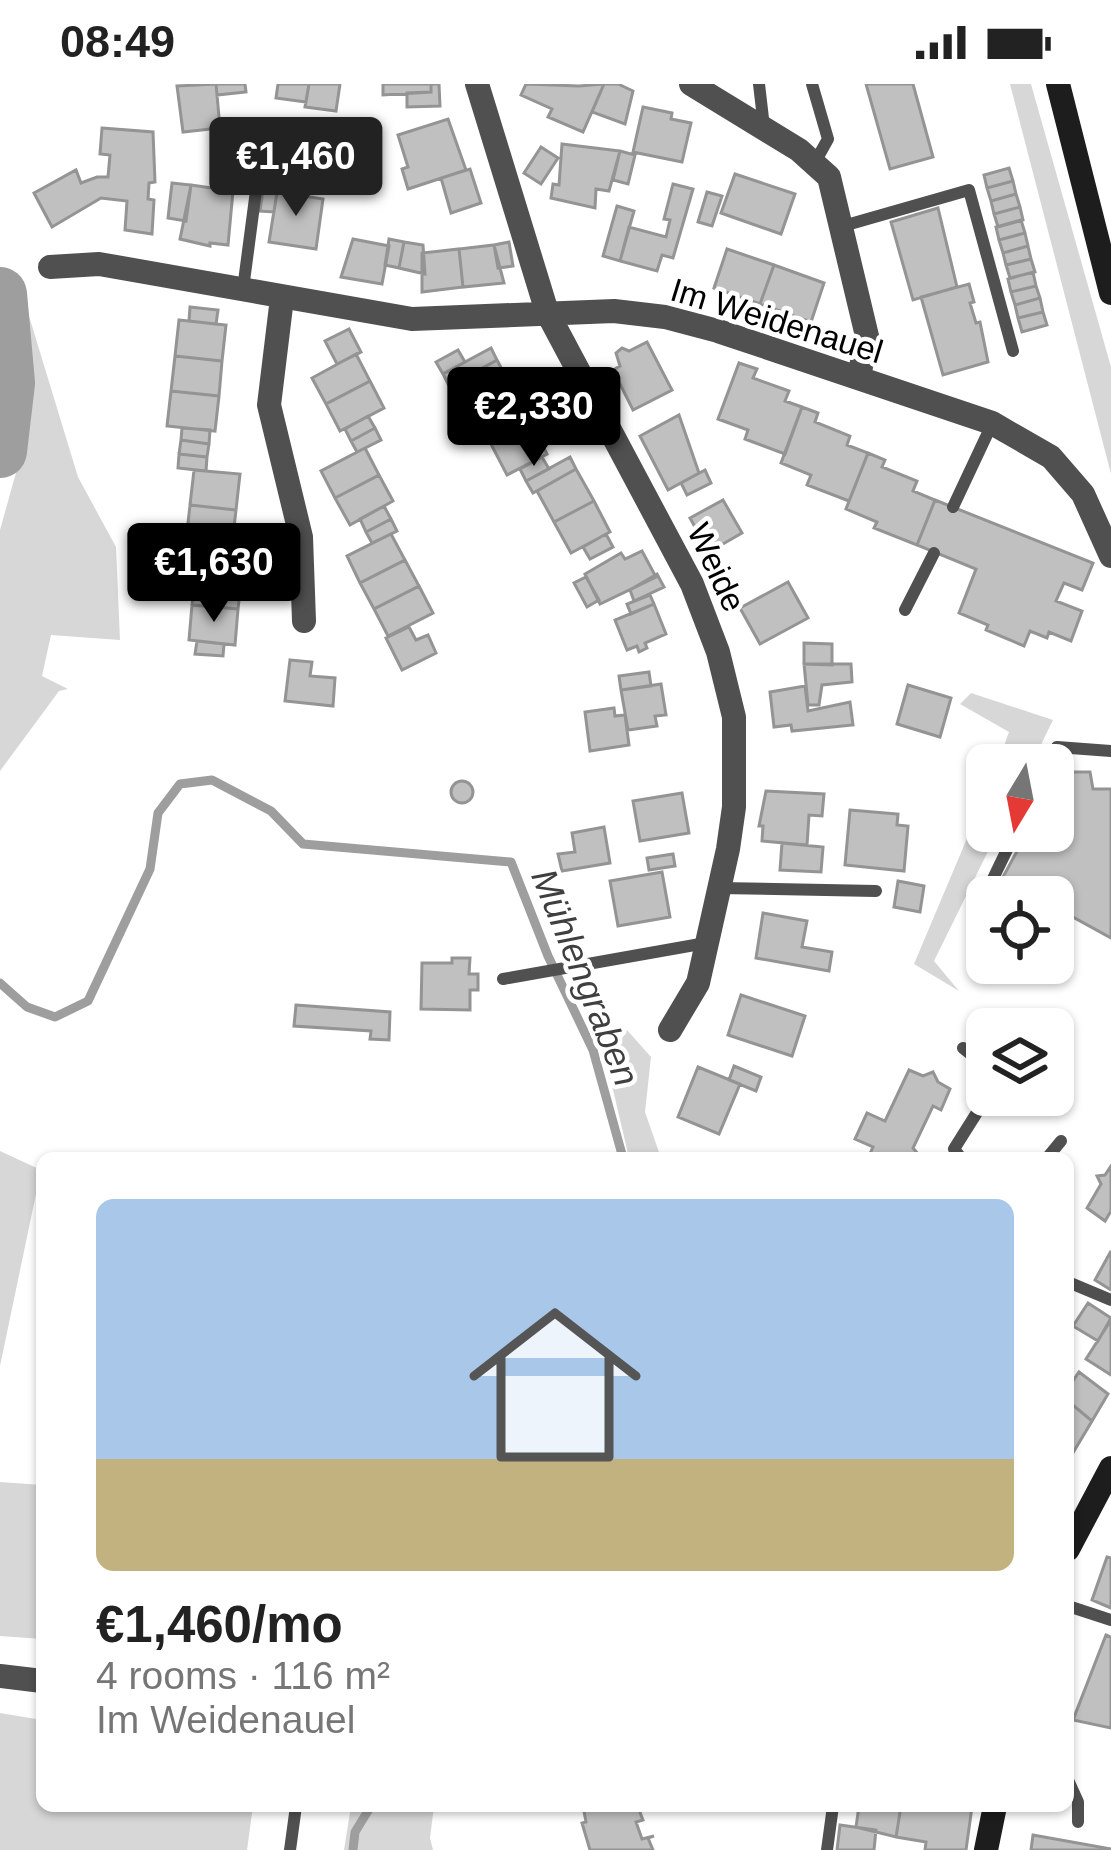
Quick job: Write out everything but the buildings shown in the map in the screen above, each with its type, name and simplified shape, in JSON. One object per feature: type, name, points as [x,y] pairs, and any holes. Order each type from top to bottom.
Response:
[{"type":"main road","points":[[1058,84],[1111,293]]},
{"type":"main road","points":[[1076,1514],[1111,1468]]},
{"type":"main road","points":[[986,1850],[994,1812]]},
{"type":"street","name":"Weide","points":[[477,84],[547,312],[692,584],[718,652],[734,717],[734,807],[708,943],[698,983],[670,1030]]},
{"type":"street","points":[[691,84],[764,128],[829,177],[867,335],[860,377]]},
{"type":"street","name":"Im Weidenauel","points":[[50,267],[99,264],[412,319],[614,311],[665,317],[992,423],[1051,457],[1083,494],[1111,556]]},
{"type":"street","points":[[282,298],[269,405],[301,537],[304,620]]},
{"type":"street","points":[[0,1676],[36,1680]]},
{"type":"lane","points":[[759,84],[764,128]]},
{"type":"lane","points":[[812,84],[828,139],[814,164]]},
{"type":"lane","points":[[243,291],[264,130]]},
{"type":"lane","points":[[843,226],[969,190],[1013,351]]},
{"type":"lane","points":[[953,507],[992,423]]},
{"type":"lane","points":[[905,610],[934,553]]},
{"type":"lane","points":[[1074,749],[1111,752]]},
{"type":"lane","points":[[719,888],[876,891]]},
{"type":"lane","points":[[503,979],[708,943]]},
{"type":"lane","points":[[956,1152],[975,1116]]},
{"type":"lane","points":[[1052,1152],[1061,1141]]},
{"type":"lane","points":[[1074,1285],[1111,1300]]},
{"type":"lane","points":[[1074,1608],[1111,1620]]},
{"type":"lane","points":[[1074,1793],[1078,1822]]},
{"type":"lane","points":[[290,1850],[295,1812]]},
{"type":"lane","points":[[826,1850],[831,1812]]},
{"type":"shaded area","points":[[1010,84],[1031,84],[1111,367],[1111,474]]},
{"type":"shaded area","points":[[29,316],[78,477],[116,547],[120,640],[51,635],[42,676],[68,689],[59,691],[0,771],[0,530],[24,444],[14,331]]},
{"type":"shaded area","points":[[971,693],[1053,720],[1041,744],[1005,744],[1009,732],[960,704]]},
{"type":"shaded area","points":[[966,841],[966,852],[988,852],[976,876],[966,876],[966,896],[934,961],[959,991],[914,964]]},
{"type":"shaded area","points":[[627,1030],[651,1057],[645,1112],[659,1152],[628,1152],[607,1064]]},
{"type":"shaded area","points":[[0,1151],[36,1168],[36,1194],[0,1366]]},
{"type":"shaded area","points":[[0,1482],[36,1485],[36,1639],[0,1636]]},
{"type":"shaded area","points":[[0,1713],[36,1719],[36,1812],[252,1812],[247,1850],[0,1850]]},
{"type":"shaded area","points":[[350,1812],[433,1812],[433,1850],[344,1850]]},
{"type":"waterway","points":[[0,294],[8,383],[0,451]]},
{"type":"waterway","name":"Mühlengraben","points":[[0,983],[27,1007],[55,1017],[88,1001],[150,869],[158,813],[180,784],[212,780],[271,811],[303,844],[511,862],[548,956],[593,1050],[621,1152]]},
{"type":"waterway","name":"Mühlengraben","points":[[353,1850],[355,1832],[367,1812]]}]
